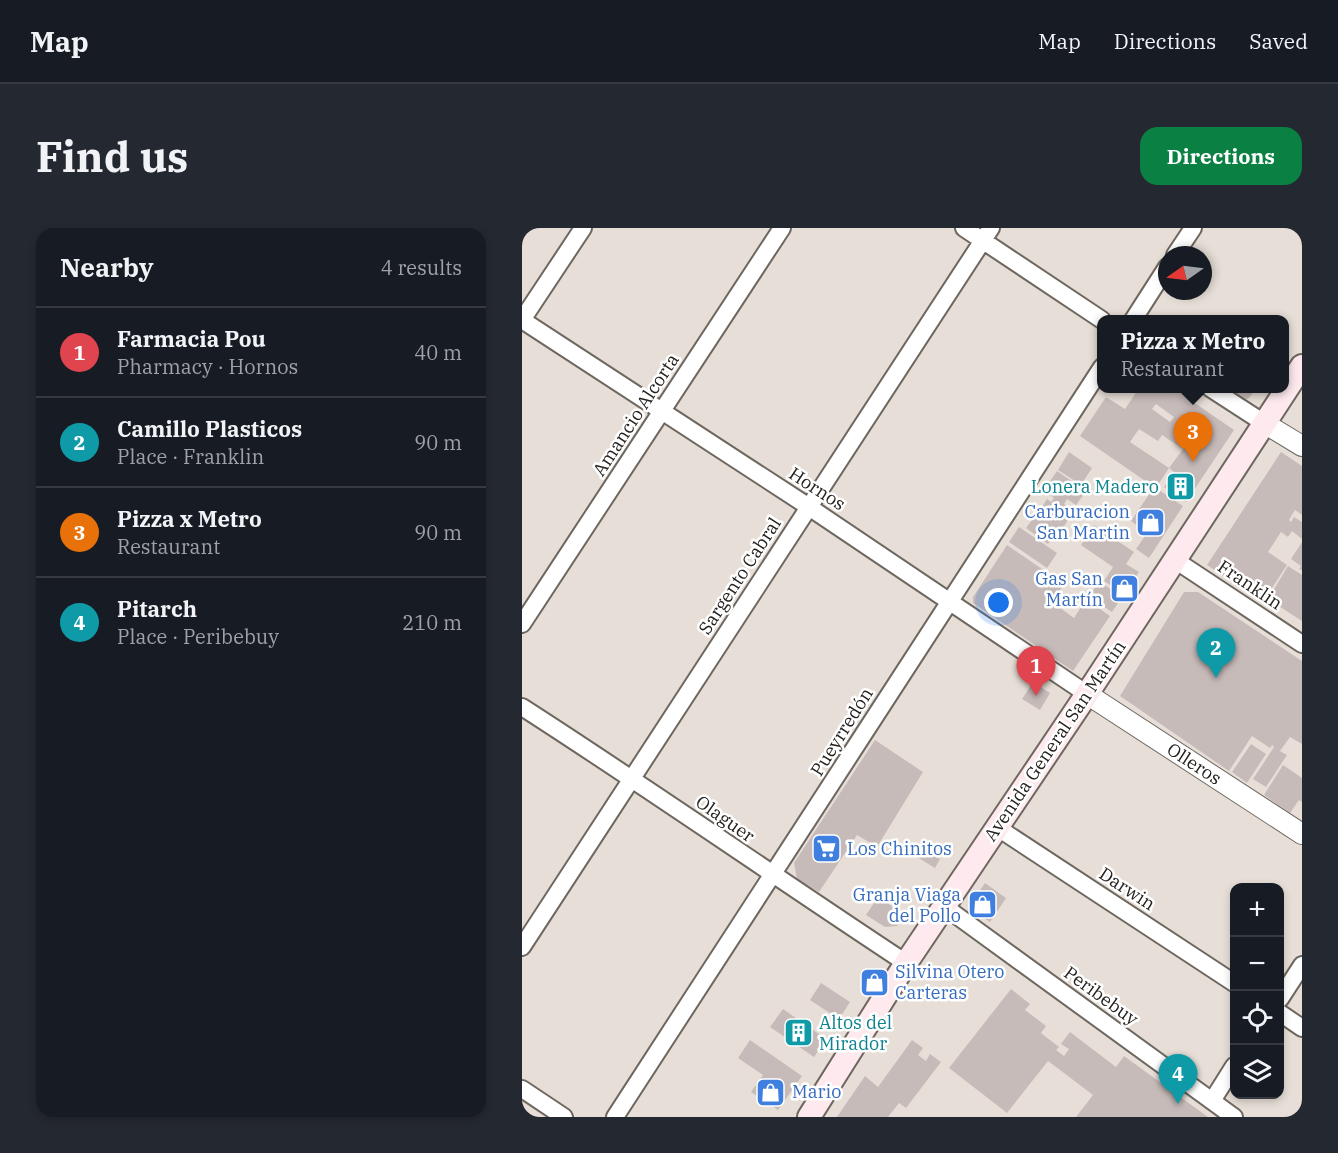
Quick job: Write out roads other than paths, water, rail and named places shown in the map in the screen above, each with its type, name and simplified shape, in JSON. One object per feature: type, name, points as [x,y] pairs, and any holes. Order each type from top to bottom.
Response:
[{"type":"main road","name":"Avenida General San Martín","points":[[1289,386],[1302,366]]},
{"type":"main road","name":"Avenida General San Martín","points":[[809,1117],[906,963],[1087,694],[1284,393]]},
{"type":"street","points":[[522,320],[583,228]]},
{"type":"street","name":"Amancio Alcorta","points":[[522,624],[782,228]]},
{"type":"street","points":[[964,228],[987,234],[1097,316]]},
{"type":"street","points":[[1181,246],[1193,228]]},
{"type":"street","name":"Sargento Cabral","points":[[522,947],[987,234]]},
{"type":"street","points":[[1136,315],[1158,281]]},
{"type":"street","name":"Hornos","points":[[522,320],[808,507],[1087,694]]},
{"type":"street","name":"Pueyrredón","points":[[615,1117],[774,876],[948,601],[1097,373]]},
{"type":"street","points":[[1218,393],[1302,446]]},
{"type":"street","name":"Franklin","points":[[1175,560],[1302,644]]},
{"type":"street","name":"Olleros","points":[[1087,694],[1302,834]]},
{"type":"street","name":"Olaguer","points":[[522,707],[632,778],[906,963]]},
{"type":"street","name":"Darwin","points":[[998,828],[1230,980]]},
{"type":"street","name":"Peribebuy","points":[[945,907],[1234,1117]]},
{"type":"street","points":[[1284,993],[1302,965]]},
{"type":"street","points":[[1284,1016],[1302,1028]]},
{"type":"street","points":[[1212,1101],[1230,1072]]},
{"type":"street","points":[[522,1089],[564,1117]]},
{"type":"place","name":"Pizza x Metro","points":[[1193,462]]},
{"type":"place","name":"Lonera Madero","points":[[1180,487]]},
{"type":"place","name":"Carburacion San Martin","points":[[1151,522]]},
{"type":"place","name":"Gas San Martín","points":[[1124,589]]},
{"type":"place","name":"Camillo Plasticos","points":[[1216,678]]},
{"type":"place","name":"Farmacia Pou","points":[[1036,696]]},
{"type":"place","name":"Los Chinitos","points":[[826,849]]},
{"type":"place","name":"Granja Viaga del Pollo","points":[[982,905]]},
{"type":"place","name":"Silvina Otero Carteras","points":[[874,982]]},
{"type":"place","name":"Altos del Mirador","points":[[798,1033]]},
{"type":"place","name":"Mario","points":[[771,1092]]},
{"type":"place","name":"Pitarch","points":[[1178,1104]]}]
